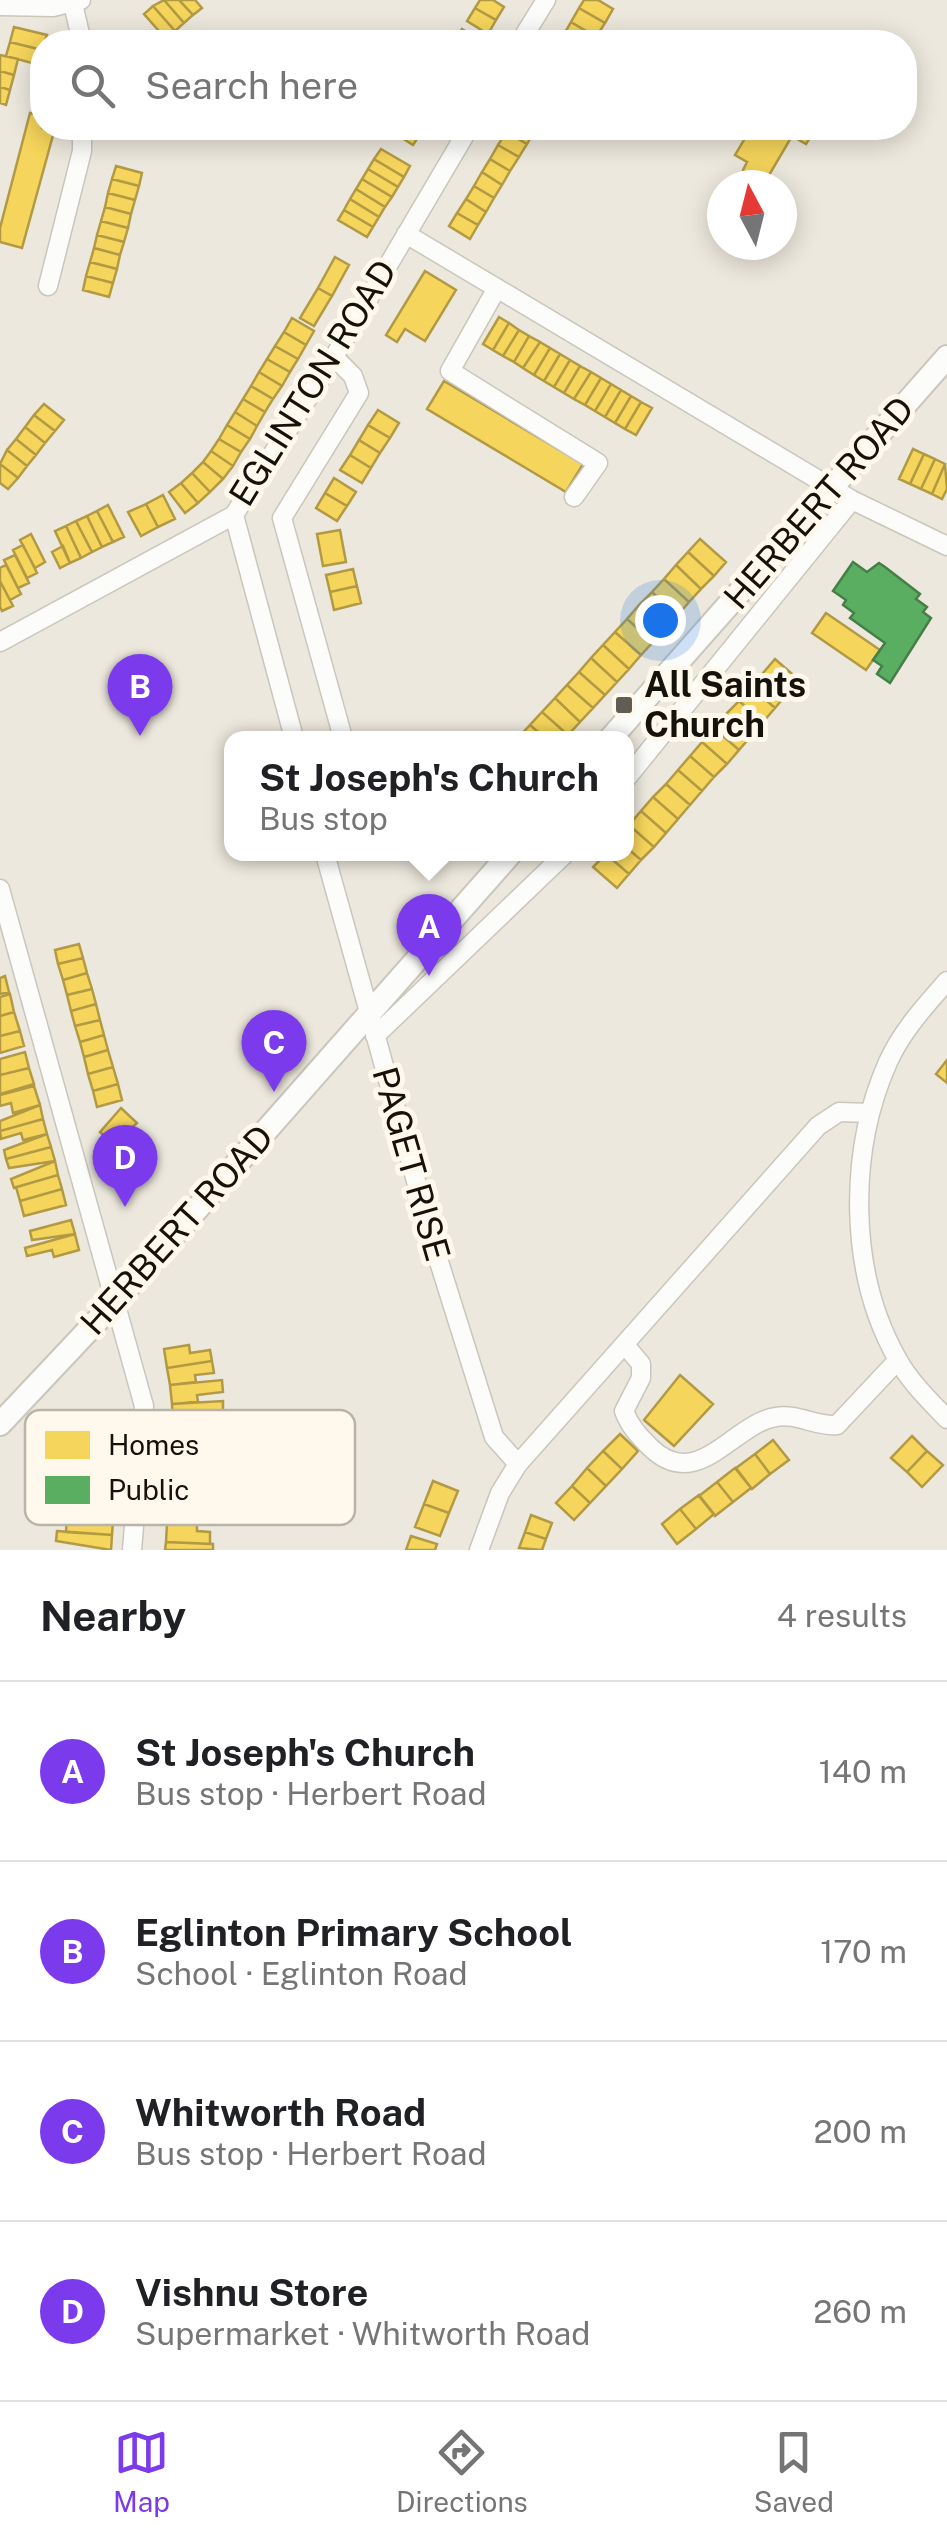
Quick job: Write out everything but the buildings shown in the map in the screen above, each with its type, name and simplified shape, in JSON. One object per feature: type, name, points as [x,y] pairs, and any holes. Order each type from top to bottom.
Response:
[{"type":"street","points":[[527,30],[546,0]]},
{"type":"street","points":[[0,6],[77,2],[80,30]]},
{"type":"street","points":[[48,286],[82,140]]},
{"type":"street","name":"EGLINTON ROAD","points":[[0,642],[234,515],[334,357],[462,140]]},
{"type":"street","points":[[406,234],[842,494],[947,546]]},
{"type":"street","points":[[497,288],[450,371],[598,463],[574,498]]},
{"type":"street","points":[[334,357],[352,376],[359,393],[282,518],[341,731]]},
{"type":"street","name":"HERBERT ROAD","points":[[634,768],[947,358]]},
{"type":"street","name":"HERBERT ROAD","points":[[618,731],[842,494]]},
{"type":"street","points":[[234,515],[292,731]]},
{"type":"street","name":"PAGET RISE","points":[[327,861],[494,1437],[518,1464]]},
{"type":"street","name":"HERBERT ROAD","points":[[0,1424],[372,1025],[504,861]]},
{"type":"street","name":"HERBERT ROAD","points":[[372,1025],[556,861]]},
{"type":"street","points":[[0,889],[144,1410]]},
{"type":"street","points":[[947,981],[916,1016],[889,1059],[869,1112],[861,1162],[860,1221],[868,1276],[898,1360],[947,1419]]},
{"type":"street","points":[[479,1550],[500,1493],[518,1464],[818,1126],[839,1112],[869,1112]]},
{"type":"street","points":[[626,1346],[641,1364],[641,1378],[629,1394],[624,1411],[630,1427],[657,1454],[674,1461],[714,1456],[758,1423],[778,1416],[820,1426],[837,1425],[898,1360]]},
{"type":"street","points":[[132,1550],[134,1525]]},
{"type":"place","name":"All Saints Church","points":[[624,705]]},
{"type":"place","name":"Eglinton Primary School","points":[[140,736]]},
{"type":"place","name":"St Joseph's Church","points":[[429,976]]},
{"type":"place","name":"Whitworth Road","points":[[274,1092]]},
{"type":"place","name":"Vishnu Store","points":[[125,1207]]}]
